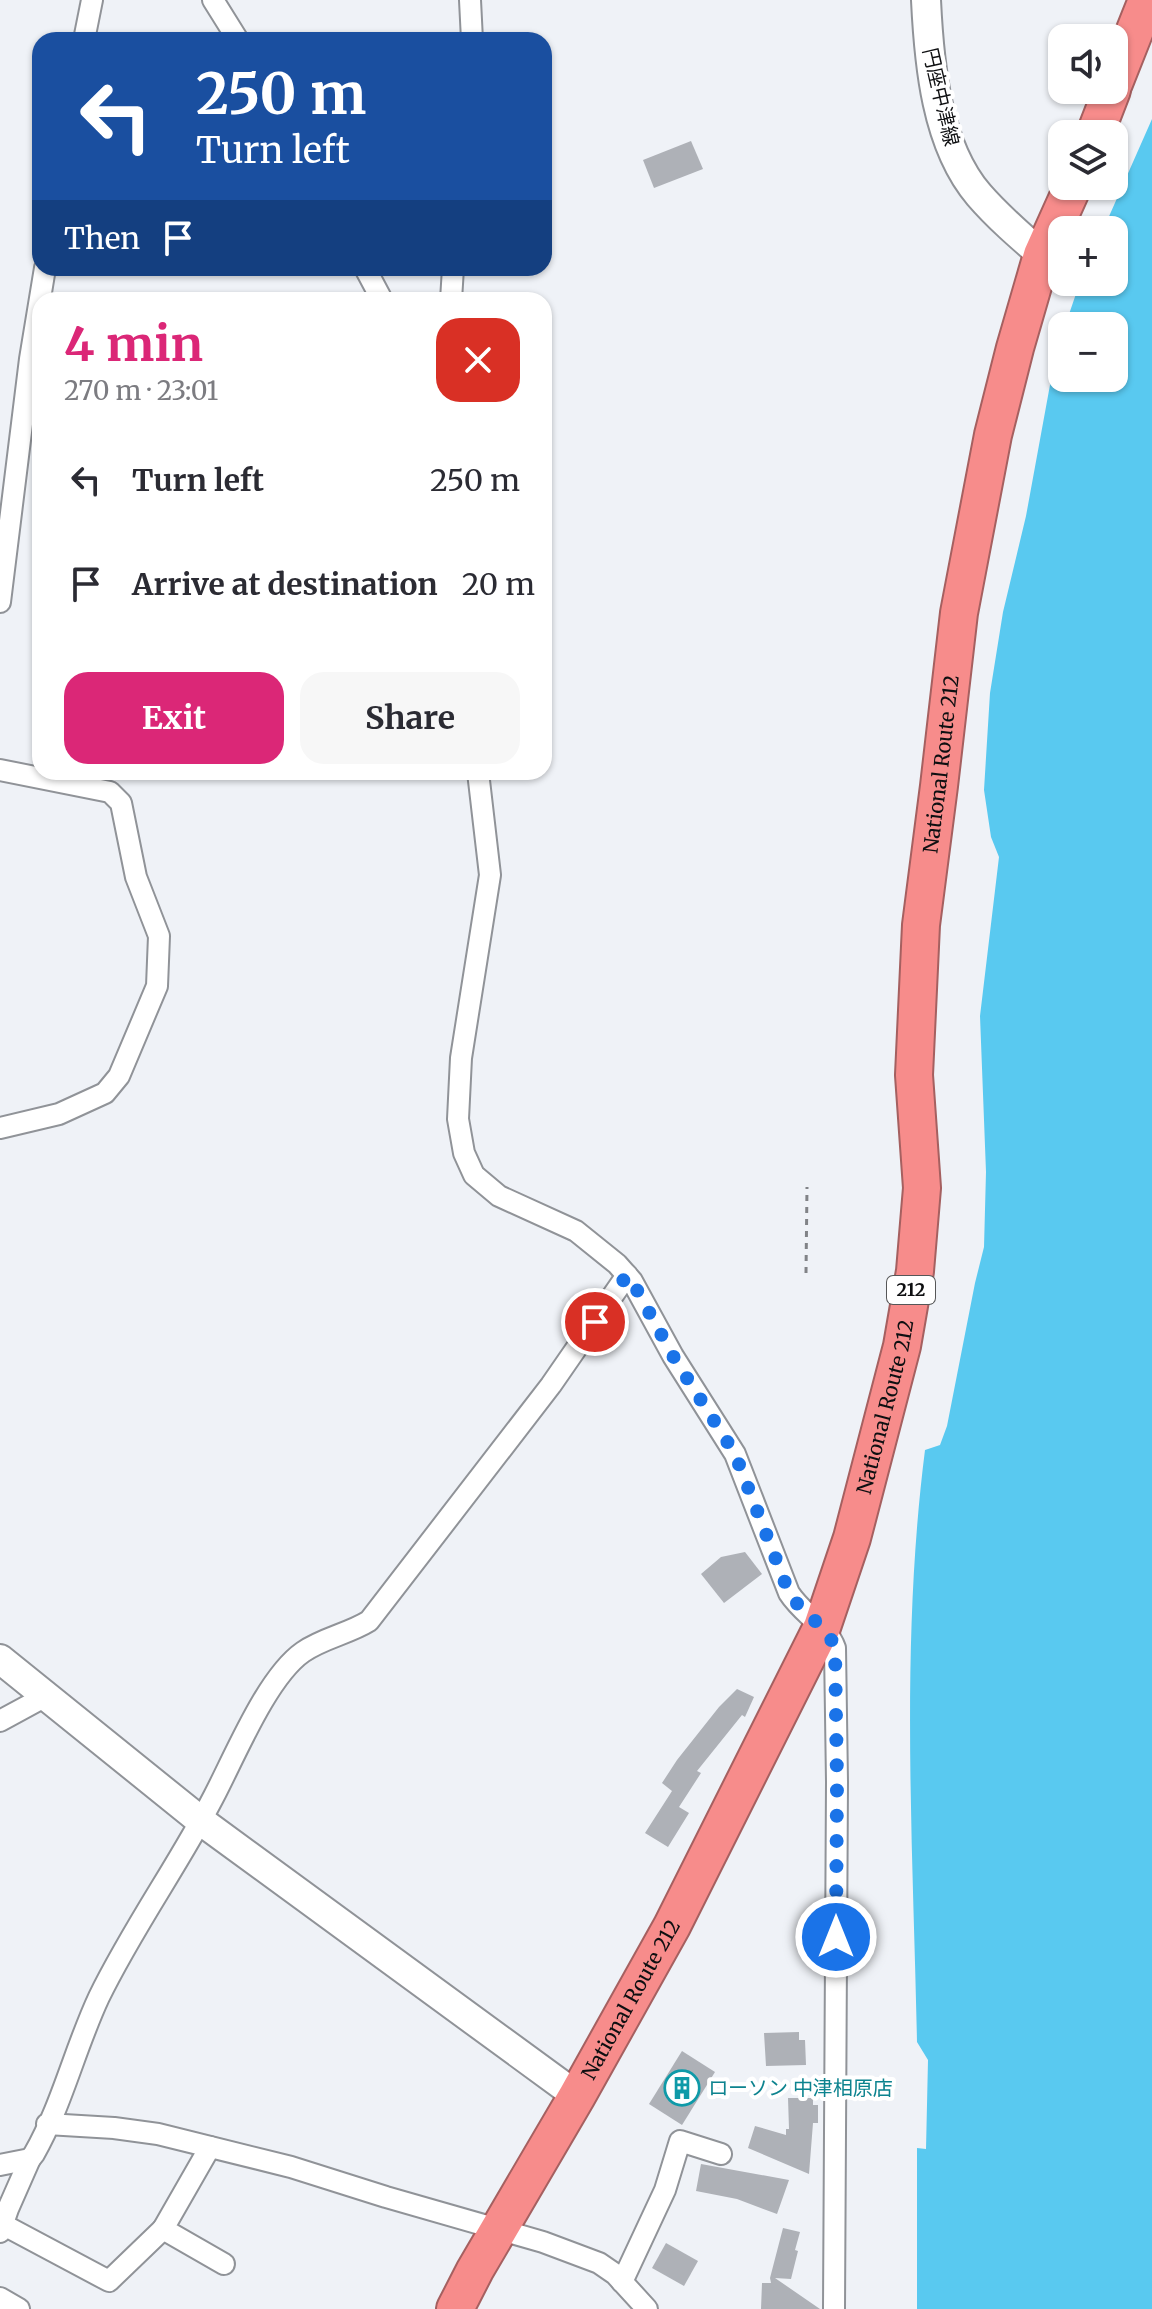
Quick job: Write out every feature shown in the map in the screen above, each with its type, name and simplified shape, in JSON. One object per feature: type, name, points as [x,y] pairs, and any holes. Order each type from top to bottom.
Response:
[{"type":"highway","points":[[1128,48],[1147,0]]},
{"type":"highway","name":"National Route 212","points":[[455,2309],[672,1926],[822,1627],[852,1538],[902,1346],[915,1271],[922,1188],[914,1075],[921,925],[959,613],[993,435],[1015,348],[1042,255],[1067,200]]},
{"type":"street","points":[[86,32],[92,0]]},
{"type":"street","points":[[213,0],[233,32]]},
{"type":"street","points":[[470,0],[472,32]]},
{"type":"street","name":"円座中津線","points":[[926,0],[929,52],[939,106],[953,152],[977,193],[1042,255]]},
{"type":"street","points":[[0,602],[32,347]]},
{"type":"street","points":[[0,770],[32,776]]},
{"type":"street","points":[[0,1128],[59,1114],[105,1093],[119,1076],[157,986],[159,936],[136,877],[121,803],[110,792],[50,780]]},
{"type":"street","points":[[479,780],[490,875],[461,1058],[458,1119],[464,1153],[474,1175],[499,1196],[576,1231],[617,1264],[632,1281],[673,1356],[735,1454],[789,1593],[803,1612],[822,1627],[835,1648],[834,2309]]},
{"type":"street","points":[[210,2147],[163,2229],[109,2281],[1,2228],[99,1998],[128,1942],[201,1821],[272,1687],[302,1652],[352,1632],[369,1621],[551,1385],[627,1275]]},
{"type":"street","points":[[0,1659],[201,1821],[577,2096]]},
{"type":"street","points":[[0,1721],[46,1696]]},
{"type":"street","points":[[47,2124],[144,2132],[210,2147],[291,2167],[543,2242],[599,2263],[647,2309]]},
{"type":"street","points":[[622,2282],[665,2190],[680,2141],[721,2154]]},
{"type":"street","points":[[0,2165],[30,2159]]},
{"type":"street","points":[[163,2229],[224,2264]]},
{"type":"street","points":[[0,2298],[19,2309]]},
{"type":"path","points":[[806,1273],[807,1187]]},
{"type":"water","points":[[1152,119],[1152,2309],[917,2309],[917,2148],[926,2149],[928,2060],[917,2042],[910,1746],[913,1597],[925,1450],[940,1445],[947,1426],[984,1247],[986,1172],[980,1016],[999,857],[991,837],[984,790],[990,693],[1003,612],[1026,516],[1049,392],[1128,392],[1128,312],[1070,312],[1075,296],[1128,296],[1128,216],[1109,216],[1116,200],[1128,200],[1128,173]]},
{"type":"building","points":[[691,141],[703,169],[654,188],[643,160]]},
{"type":"building","points":[[745,1552],[762,1574],[724,1603],[701,1574],[721,1557]]},
{"type":"building","points":[[737,1689],[754,1697],[745,1717],[742,1715],[697,1771],[701,1773],[679,1807],[689,1813],[668,1847],[645,1833],[672,1791],[662,1783],[719,1707]]},
{"type":"building","points":[[799,2032],[799,2040],[805,2040],[806,2065],[766,2066],[764,2033]]},
{"type":"building","name":"ローソン 中津相原店","points":[[682,2051],[715,2072],[682,2125],[649,2104]]},
{"type":"building","points":[[788,2098],[813,2098],[813,2105],[818,2105],[818,2123],[813,2123],[809,2174],[748,2148],[755,2126],[786,2135],[786,2129],[789,2129]]},
{"type":"building","points":[[701,2164],[789,2180],[777,2214],[737,2199],[696,2191]]},
{"type":"building","points":[[783,2228],[800,2232],[795,2250],[798,2251],[791,2279],[775,2278],[820,2309],[761,2309],[762,2283],[771,2283]]},
{"type":"building","points":[[666,2243],[698,2261],[684,2286],[652,2268]]},
{"type":"place","name":"ローソン 中津相原店","points":[[682,2088]]},
{"type":"route","points":[[595,1322],[627,1275],[673,1356],[735,1454],[789,1593],[803,1612],[827,1631],[832,1639],[835,1648],[837,1751],[836,1937]]}]
